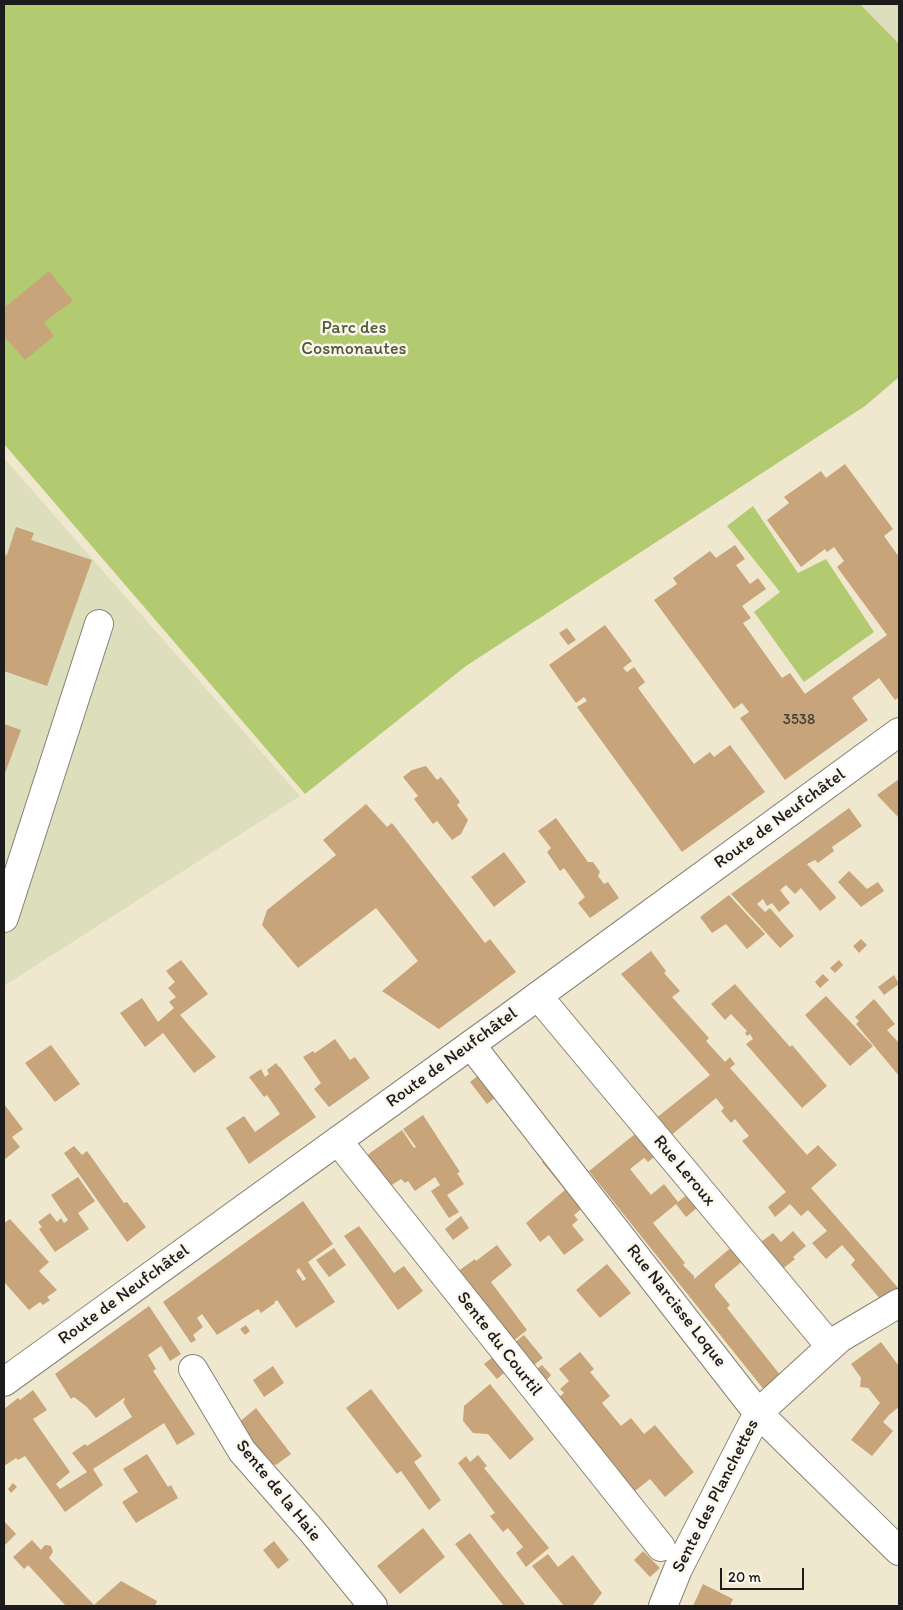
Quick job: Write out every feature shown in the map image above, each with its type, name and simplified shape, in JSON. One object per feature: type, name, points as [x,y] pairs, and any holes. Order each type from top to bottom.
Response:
[{"type":"street","points":[[4,918],[99,624]]},
{"type":"street","name":"Route de Neufchâtel","points":[[4,1382],[471,1045],[899,732]]},
{"type":"street","name":"Rue Leroux","points":[[538,996],[830,1346]]},
{"type":"street","name":"Rue Narcisse Loque","points":[[471,1045],[758,1412],[899,1551]]},
{"type":"street","name":"Sente du Courtil","points":[[338,1141],[661,1547]]},
{"type":"street","name":"Sente des Planchettes","points":[[663,1606],[678,1569],[758,1412],[840,1338],[899,1303]]},
{"type":"street","name":"Sente de la Haie","points":[[194,1369],[242,1451],[373,1606]]},
{"type":"shaded area","points":[[860,4],[899,4],[899,44]]},
{"type":"shaded area","points":[[4,458],[300,796],[4,986]]},
{"type":"green space","name":"Parc des Cosmonautes","points":[[4,4],[860,4],[899,44],[899,377],[865,406],[466,666],[305,794],[4,444]]},
{"type":"green space","points":[[753,506],[798,573],[826,559],[874,632],[804,682],[754,612],[780,592],[727,526]]},
{"type":"building","points":[[49,271],[73,301],[44,322],[54,336],[25,360],[4,336],[4,308]]},
{"type":"building","points":[[845,464],[893,529],[884,536],[899,557],[899,697],[895,700],[879,678],[852,698],[868,720],[785,780],[740,718],[749,712],[742,703],[734,709],[654,600],[677,584],[673,578],[710,551],[716,558],[735,545],[745,559],[736,565],[750,584],[758,578],[766,589],[742,606],[751,618],[743,623],[782,678],[790,673],[805,694],[887,635],[837,567],[844,561],[834,547],[827,552],[825,549],[801,567],[767,520],[789,503],[784,497],[821,471],[826,478]]},
{"type":"building","points":[[16,527],[34,533],[31,540],[92,560],[47,686],[4,671],[4,554],[7,555]]},
{"type":"building","points":[[605,625],[632,661],[623,668],[627,672],[634,667],[645,682],[638,688],[694,764],[710,752],[714,757],[730,745],[765,792],[682,852],[577,707],[587,701],[584,697],[576,703],[549,665]]},
{"type":"building","points":[[567,628],[576,640],[568,645],[559,633]]},
{"type":"building","points":[[4,724],[21,730],[4,776]]},
{"type":"building","points":[[426,766],[437,780],[441,777],[460,802],[457,805],[468,820],[461,834],[452,840],[437,821],[433,824],[414,799],[418,796],[403,777],[412,770]]},
{"type":"building","points":[[899,779],[899,818],[877,795]]},
{"type":"building","points":[[366,804],[387,827],[392,823],[485,943],[490,939],[516,972],[439,1029],[382,991],[418,961],[376,908],[298,968],[262,925],[267,910],[336,855],[323,840]]},
{"type":"building","points":[[849,808],[862,826],[832,847],[834,851],[818,863],[815,860],[807,864],[836,897],[835,899],[820,911],[801,888],[795,894],[786,885],[780,890],[790,903],[779,912],[772,903],[767,906],[763,899],[757,904],[765,912],[770,908],[794,936],[780,948],[731,894]]},
{"type":"building","points":[[556,818],[588,862],[593,862],[600,872],[598,876],[604,884],[608,882],[619,898],[590,918],[578,903],[585,897],[564,868],[560,871],[547,852],[551,848],[538,831]]},
{"type":"building","points":[[504,852],[526,882],[494,907],[471,877]]},
{"type":"building","points":[[849,871],[867,889],[878,882],[884,891],[861,907],[838,882]]},
{"type":"building","points":[[729,895],[765,934],[747,949],[726,924],[712,933],[700,917]]},
{"type":"building","points":[[861,939],[867,945],[859,953],[853,946]]},
{"type":"building","points":[[651,951],[666,971],[664,973],[680,991],[672,997],[709,1038],[706,1041],[725,1062],[730,1057],[735,1064],[730,1068],[807,1155],[818,1145],[837,1165],[811,1188],[899,1289],[882,1301],[851,1265],[855,1260],[842,1245],[826,1259],[812,1243],[827,1231],[808,1210],[801,1216],[790,1204],[775,1217],[768,1207],[786,1192],[742,1141],[749,1136],[735,1119],[731,1123],[721,1111],[724,1108],[716,1098],[669,1137],[655,1119],[710,1075],[621,974]]},
{"type":"building","points":[[181,960],[208,994],[180,1015],[216,1057],[194,1073],[163,1033],[145,1047],[120,1013],[142,998],[158,1022],[174,1008],[169,1002],[176,997],[168,988],[175,982],[166,971]]},
{"type":"building","points":[[839,960],[843,965],[835,973],[830,968]]},
{"type":"building","points":[[823,974],[829,980],[820,988],[815,982]]},
{"type":"building","points":[[894,975],[899,984],[884,995],[878,987]]},
{"type":"building","points":[[735,984],[827,1086],[802,1108],[746,1044],[753,1039],[750,1034],[747,1036],[745,1033],[747,1031],[731,1014],[725,1020],[711,1004]]},
{"type":"building","points":[[826,996],[873,1046],[850,1066],[805,1015]]},
{"type":"building","points":[[874,999],[895,1024],[887,1030],[899,1043],[899,1076],[856,1024],[859,1021],[855,1017]]},
{"type":"building","points":[[335,1039],[350,1060],[355,1057],[370,1078],[329,1107],[314,1089],[321,1083],[303,1057],[313,1051],[315,1053]]},
{"type":"building","points":[[51,1045],[80,1084],[55,1102],[25,1063]]},
{"type":"building","points":[[276,1063],[316,1117],[249,1164],[226,1128],[244,1116],[255,1132],[280,1114],[267,1095],[264,1097],[249,1077],[261,1069],[265,1077],[269,1074],[267,1070]]},
{"type":"building","points":[[480,1074],[501,1093],[487,1104],[470,1082]]},
{"type":"building","points":[[4,1104],[23,1129],[12,1137],[20,1147],[4,1160]]},
{"type":"building","points":[[423,1115],[460,1172],[457,1173],[464,1184],[447,1195],[459,1212],[449,1218],[431,1191],[440,1185],[435,1177],[415,1191],[408,1181],[405,1183],[401,1179],[389,1187],[366,1156],[402,1130],[414,1148],[416,1147],[403,1129]]},
{"type":"building","points":[[640,1130],[659,1153],[648,1162],[644,1158],[630,1169],[651,1195],[664,1184],[678,1202],[694,1189],[704,1202],[686,1217],[676,1204],[653,1223],[685,1263],[683,1265],[694,1276],[694,1279],[734,1245],[745,1259],[715,1284],[715,1287],[730,1305],[727,1308],[781,1376],[765,1391],[589,1171]]},
{"type":"building","points":[[74,1146],[82,1155],[87,1151],[124,1203],[127,1202],[146,1227],[127,1242],[64,1153]]},
{"type":"building","points":[[549,1157],[586,1205],[574,1215],[578,1220],[572,1225],[584,1240],[564,1255],[549,1235],[540,1242],[526,1223],[565,1190],[542,1162]]},
{"type":"building","points":[[78,1177],[95,1201],[78,1213],[89,1229],[55,1252],[39,1229],[42,1227],[38,1222],[50,1213],[57,1222],[61,1218],[64,1223],[68,1220],[51,1195]]},
{"type":"building","points":[[303,1201],[333,1244],[308,1262],[335,1302],[296,1328],[277,1300],[261,1313],[258,1309],[217,1335],[202,1314],[197,1318],[203,1327],[193,1335],[196,1340],[191,1343],[163,1302]],"holes":[[[299,1268],[306,1279],[303,1281],[296,1271]]]},
{"type":"building","points":[[461,1216],[469,1228],[453,1240],[445,1229]]},
{"type":"building","points":[[10,1219],[49,1262],[39,1271],[57,1290],[47,1297],[50,1300],[43,1305],[40,1302],[29,1310],[4,1284],[4,1223]]},
{"type":"building","points":[[359,1226],[394,1273],[404,1266],[423,1291],[398,1310],[344,1236]]},
{"type":"building","points":[[793,1231],[806,1246],[793,1257],[795,1259],[780,1271],[757,1245],[773,1233],[781,1242]]},
{"type":"building","points":[[497,1245],[512,1265],[491,1282],[527,1330],[512,1342],[457,1272],[475,1259],[476,1261]]},
{"type":"building","points":[[334,1248],[346,1265],[329,1277],[316,1260]]},
{"type":"building","points":[[607,1264],[631,1293],[600,1318],[576,1290]]},
{"type":"building","points":[[149,1306],[181,1354],[170,1361],[161,1346],[148,1355],[156,1369],[153,1371],[195,1434],[177,1445],[164,1423],[93,1469],[103,1485],[65,1512],[25,1456],[18,1460],[16,1458],[4,1466],[4,1409],[18,1398],[20,1400],[33,1390],[47,1410],[33,1419],[70,1472],[56,1484],[60,1489],[87,1472],[72,1453],[85,1444],[87,1446],[132,1417],[123,1402],[124,1398],[96,1418],[87,1407],[74,1397],[71,1399],[55,1374]]},
{"type":"building","points":[[246,1325],[250,1331],[245,1335],[240,1329]]},
{"type":"building","points":[[524,1335],[543,1358],[531,1367],[513,1344]]},
{"type":"building","points":[[881,1342],[899,1366],[899,1407],[883,1422],[893,1431],[872,1456],[851,1440],[880,1403],[868,1388],[860,1387],[861,1378],[851,1364]]},
{"type":"building","points":[[499,1352],[511,1367],[497,1379],[484,1364]]},
{"type":"building","points":[[580,1352],[594,1369],[590,1372],[610,1396],[602,1403],[621,1426],[631,1418],[644,1434],[655,1425],[694,1472],[665,1497],[650,1479],[635,1491],[557,1399],[564,1393],[560,1389],[569,1381],[559,1369]]},
{"type":"building","points":[[542,1365],[551,1375],[544,1383],[534,1371]]},
{"type":"building","points":[[273,1366],[284,1383],[264,1397],[253,1380]]},
{"type":"building","points":[[490,1384],[534,1439],[510,1460],[488,1434],[473,1433],[463,1421],[464,1406]]},
{"type":"building","points":[[371,1389],[422,1456],[414,1462],[441,1500],[429,1510],[401,1471],[397,1474],[346,1408]]},
{"type":"building","points":[[256,1408],[291,1454],[276,1465],[263,1461],[237,1424]]},
{"type":"building","points":[[147,1454],[168,1487],[171,1485],[178,1498],[136,1523],[122,1502],[138,1492],[123,1469]]},
{"type":"building","points":[[478,1455],[487,1466],[484,1468],[549,1548],[526,1567],[516,1553],[523,1547],[508,1528],[503,1532],[490,1516],[495,1513],[458,1463],[466,1456],[470,1462]]},
{"type":"building","points":[[13,1483],[17,1487],[11,1493],[8,1489]]},
{"type":"building","points":[[4,1521],[16,1534],[4,1546]]},
{"type":"building","points":[[423,1528],[445,1557],[400,1594],[377,1566]]},
{"type":"building","points":[[470,1533],[526,1606],[504,1606],[455,1544]]},
{"type":"building","points":[[32,1540],[41,1550],[45,1545],[51,1546],[53,1552],[49,1558],[94,1605],[121,1581],[157,1601],[155,1606],[66,1606],[28,1565],[24,1569],[13,1557]]},
{"type":"building","points":[[274,1541],[289,1560],[278,1569],[263,1550]]},
{"type":"building","points":[[643,1551],[660,1568],[650,1577],[634,1560]]},
{"type":"building","points":[[548,1554],[558,1567],[573,1555],[602,1593],[592,1606],[564,1606],[532,1566]]},
{"type":"building","points":[[703,1584],[733,1599],[730,1606],[693,1606]]}]
